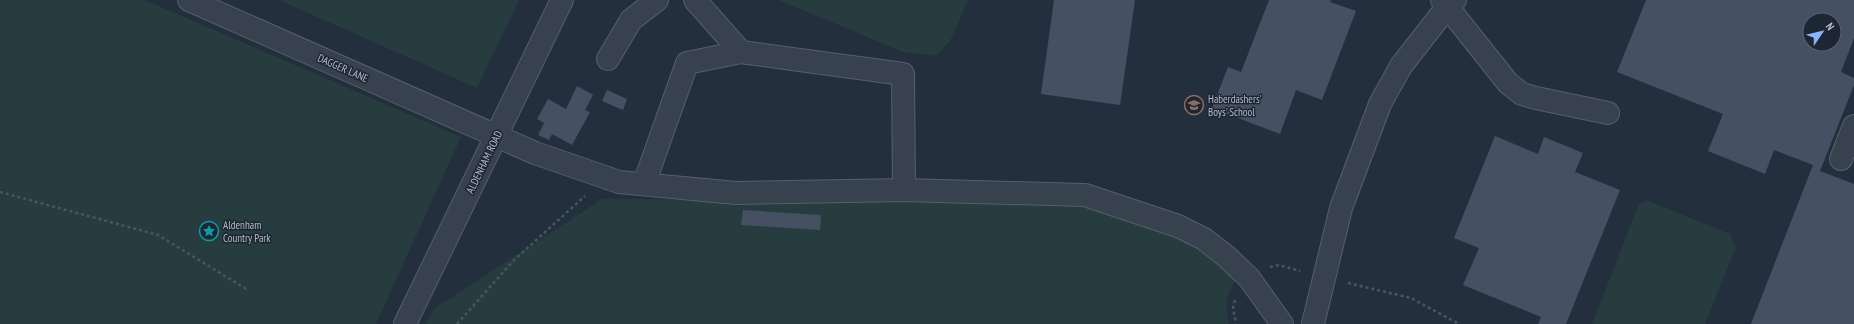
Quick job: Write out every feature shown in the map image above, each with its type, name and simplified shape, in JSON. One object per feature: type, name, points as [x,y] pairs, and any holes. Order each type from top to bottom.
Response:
[{"type":"street","name":"DAGGER LANE","points":[[189,0],[497,136],[535,152],[619,182],[736,193],[904,190],[1085,195],[1178,226],[1204,240],[1227,257],[1249,278],[1282,324]]},
{"type":"street","name":"ALDENHAM ROAD","points":[[405,324],[562,0]]},
{"type":"street","points":[[608,60],[630,20],[657,0]]},
{"type":"street","points":[[695,0],[742,52]]},
{"type":"street","points":[[1313,324],[1342,208],[1380,104],[1401,66],[1448,2],[1508,84],[1522,94],[1608,113]]},
{"type":"street","points":[[644,184],[687,63],[742,52],[903,74],[904,190]]},
{"type":"street","points":[[1841,159],[1854,126]]},
{"type":"path","points":[[457,324],[514,260],[606,177]]},
{"type":"path","points":[[0,192],[158,235],[248,290]]},
{"type":"green space","name":"Aldenham Country Park","points":[[0,0],[145,0],[461,137],[376,324],[0,324]]},
{"type":"green space","points":[[279,0],[519,0],[477,88]]},
{"type":"green space","points":[[779,0],[968,0],[950,41],[936,56],[903,52]]},
{"type":"green space","points":[[602,199],[1031,201],[1103,209],[1155,226],[1200,250],[1236,279],[1227,301],[1229,324],[426,324],[434,309]]},
{"type":"green space","points":[[1648,201],[1730,234],[1736,247],[1705,324],[1592,324],[1639,204]]},
{"type":"building","points":[[1054,0],[1135,0],[1120,105],[1041,94]]},
{"type":"building","points":[[1269,0],[1331,0],[1330,2],[1356,11],[1322,100],[1296,90],[1280,134],[1212,108],[1228,67],[1241,72]]},
{"type":"building","points":[[1646,0],[1854,0],[1854,38],[1841,72],[1854,78],[1854,85],[1820,171],[1854,184],[1854,324],[1751,324],[1813,165],[1774,150],[1765,174],[1708,151],[1723,114],[1617,72]]},
{"type":"building","points":[[577,86],[593,95],[585,110],[590,112],[572,145],[552,134],[549,140],[538,135],[544,123],[537,119],[548,99],[566,109]]},
{"type":"building","points":[[607,90],[627,99],[623,110],[602,101]]},
{"type":"building","points":[[1495,136],[1538,154],[1544,137],[1583,153],[1575,172],[1620,190],[1566,324],[1538,324],[1541,317],[1463,285],[1479,248],[1454,238]]},
{"type":"building","points":[[743,210],[821,215],[820,230],[741,225]]},
{"type":"place","name":"Haberdashers' Boys' School","points":[[1194,105]]},
{"type":"place","name":"Aldenham Country Park","points":[[209,231]]}]
